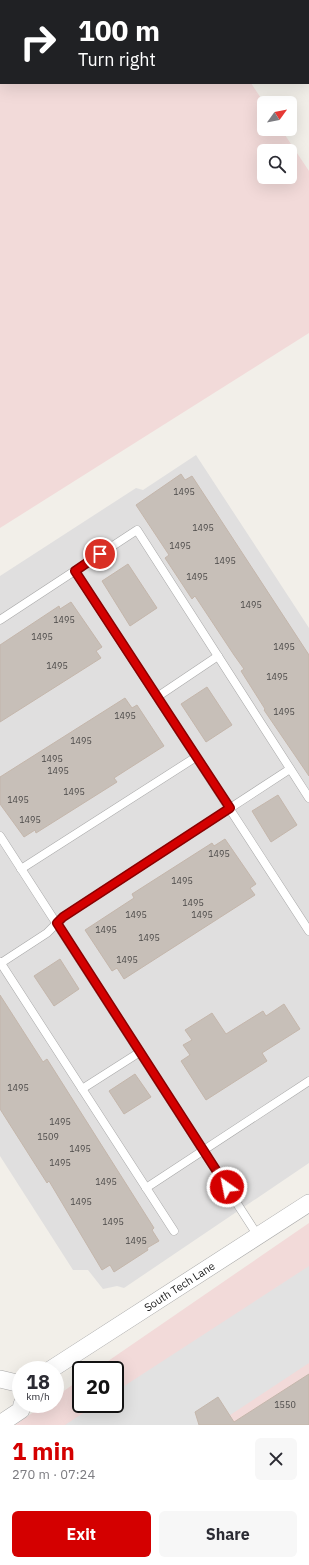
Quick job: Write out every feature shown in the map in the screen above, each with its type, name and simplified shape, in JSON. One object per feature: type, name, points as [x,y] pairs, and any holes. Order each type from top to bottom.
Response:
[{"type":"street","name":"South Tech Lane","points":[[64,1361],[309,1203]]},
{"type":"street","points":[[0,1379],[12,1382]]},
{"type":"street","points":[[0,1424],[16,1413]]},
{"type":"lane","points":[[0,620],[137,530],[309,798]]},
{"type":"lane","points":[[75,571],[308,929]]},
{"type":"lane","points":[[157,697],[218,656]]},
{"type":"lane","points":[[21,869],[196,757]]},
{"type":"lane","points":[[174,1231],[0,963],[47,933],[63,917],[290,769]]},
{"type":"lane","points":[[0,836],[258,1236]]},
{"type":"lane","points":[[82,1089],[140,1052]]},
{"type":"lane","points":[[146,1188],[309,1081]]},
{"type":"shaded area","points":[[0,84],[252,84],[259,96],[257,96],[257,136],[286,136],[291,144],[257,144],[257,184],[297,184],[297,153],[309,171],[309,333],[0,528]]},
{"type":"shaded area","points":[[196,455],[309,628],[309,1163],[124,1288],[117,1286],[103,1289],[88,1270],[73,1270],[0,1156],[0,576],[136,488],[143,490]]},
{"type":"shaded area","points":[[309,1223],[309,1425],[15,1425],[32,1413],[64,1413],[64,1391],[72,1385],[72,1413],[124,1413],[124,1361],[108,1361]]},
{"type":"shaded area","points":[[309,1266],[309,1363],[215,1425],[65,1425],[83,1413],[124,1413],[124,1386]]},
{"type":"building","points":[[181,474],[185,480],[192,476],[309,655],[309,776],[264,710],[265,709],[241,671],[244,669],[195,596],[192,599],[165,558],[169,555],[136,505]]},
{"type":"building","points":[[128,564],[157,608],[130,626],[102,581]]},
{"type":"building","points":[[71,602],[102,647],[96,651],[101,658],[0,722],[0,645],[59,606],[60,609]]},
{"type":"building","points":[[207,687],[232,725],[206,742],[181,704]]},
{"type":"building","points":[[125,698],[132,708],[137,705],[164,746],[114,778],[117,782],[36,833],[35,830],[24,837],[0,804],[0,777]]},
{"type":"building","points":[[278,795],[297,825],[271,842],[252,811]]},
{"type":"building","points":[[225,839],[256,884],[250,888],[255,895],[124,979],[117,968],[112,971],[85,930],[134,898],[132,894],[212,843],[214,846]]},
{"type":"building","points":[[60,959],[79,989],[54,1006],[34,976]]},
{"type":"building","points":[[0,995],[43,1062],[47,1059],[154,1228],[152,1230],[159,1241],[114,1272],[110,1265],[102,1270],[49,1181],[47,1183],[0,1109]]},
{"type":"building","points":[[284,1004],[300,1029],[262,1053],[267,1061],[206,1100],[181,1061],[190,1055],[183,1045],[192,1040],[185,1030],[212,1013],[226,1034],[263,1011],[266,1016]]},
{"type":"building","points":[[135,1074],[151,1097],[124,1114],[109,1091]]},
{"type":"building","points":[[309,1374],[309,1425],[199,1425],[195,1412],[218,1397],[234,1422]]},
{"type":"route","points":[[100,554],[75,571],[230,808],[63,917],[57,923],[227,1187]]}]
